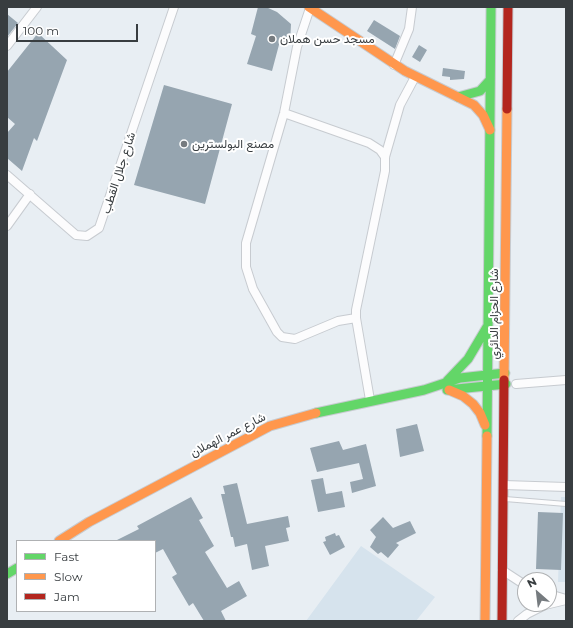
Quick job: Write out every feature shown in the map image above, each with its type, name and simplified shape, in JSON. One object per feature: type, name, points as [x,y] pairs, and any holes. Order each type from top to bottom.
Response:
[{"type":"main road","name":"شارع الحزام الدائري","points":[[485,621],[491,7]]},
{"type":"main road","name":"شارع الحزام الدائري","points":[[502,621],[506,384],[508,7]]},
{"type":"main road","points":[[309,8],[394,65],[415,77],[458,97],[479,110],[490,130]]},
{"type":"main road","points":[[458,97],[480,91],[490,80]]},
{"type":"main road","points":[[486,428],[480,413],[473,404],[448,386],[468,359],[487,326]]},
{"type":"main road","name":"شارع عمر الهملان","points":[[61,540],[89,522],[270,426],[286,420],[370,400],[448,386],[487,374],[505,373]]},
{"type":"main road","name":"شارع عمر الهملان","points":[[448,386],[506,384]]},
{"type":"main road","points":[[7,574],[16,569]]},
{"type":"street","points":[[7,46],[37,7]]},
{"type":"street","name":"شارع جلال القطب","points":[[7,175],[76,235],[87,236],[99,228],[174,7]]},
{"type":"street","points":[[394,65],[409,29],[412,7]]},
{"type":"street","points":[[309,8],[297,47],[284,114],[246,243],[246,267],[248,278],[277,332],[289,339],[295,339],[338,321],[356,318]]},
{"type":"street","points":[[370,400],[356,318],[385,171],[385,157],[400,105],[415,77]]},
{"type":"street","points":[[284,114],[369,142],[380,150],[385,157]]},
{"type":"street","points":[[7,226],[30,194]]},
{"type":"street","points":[[516,384],[566,380]]},
{"type":"street","points":[[504,485],[566,487]]},
{"type":"street","points":[[502,570],[517,580]]},
{"type":"street","points":[[518,621],[527,614],[545,605],[566,600]]},
{"type":"lane","points":[[504,499],[566,504]]},
{"type":"shaded area","points":[[561,497],[566,497],[566,582],[558,582]]},
{"type":"shaded area","points":[[361,546],[435,597],[416,621],[306,621]]},
{"type":"building","name":"مسجد حسن هملان","points":[[258,7],[266,7],[277,12],[291,24],[290,44],[280,41],[272,71],[247,64],[256,36],[251,34]]},
{"type":"building","points":[[7,14],[18,23],[7,37]]},
{"type":"building","points":[[374,20],[400,36],[395,49],[367,31]]},
{"type":"building","points":[[38,33],[67,60],[37,141],[34,138],[22,171],[7,158],[7,133],[15,124],[7,117],[7,72]]},
{"type":"building","points":[[419,45],[427,50],[420,62],[412,57]]},
{"type":"building","points":[[443,68],[465,71],[464,79],[450,80],[450,77],[442,76]]},
{"type":"building","name":"مصنع البولسترين","points":[[164,85],[232,104],[205,204],[134,185]]},
{"type":"building","points":[[417,424],[424,451],[400,457],[396,429]]},
{"type":"building","points":[[339,441],[343,450],[366,444],[376,486],[352,493],[350,482],[363,479],[359,463],[317,472],[310,448]]},
{"type":"building","points":[[323,478],[326,494],[342,491],[345,507],[318,512],[311,480]]},
{"type":"building","points":[[237,483],[247,524],[288,516],[290,527],[286,528],[289,541],[265,546],[269,566],[252,570],[247,544],[235,547],[233,537],[231,537],[221,494],[225,494],[223,486]]},
{"type":"building","points":[[191,497],[203,518],[199,520],[214,546],[205,552],[227,588],[239,581],[247,596],[221,611],[226,621],[204,621],[193,603],[189,606],[172,577],[177,574],[163,549],[156,552],[156,540],[117,540],[139,529],[137,526]]},
{"type":"building","points":[[538,512],[563,513],[561,570],[536,569]]},
{"type":"building","points":[[383,517],[393,528],[410,521],[416,533],[396,543],[399,545],[388,558],[381,552],[378,554],[370,547],[376,537],[370,530]]},
{"type":"building","points":[[335,533],[336,536],[339,535],[345,547],[330,555],[323,542],[326,541],[325,537]]},
{"type":"traffic: fast","points":[[487,436],[491,7]]},
{"type":"traffic: fast","points":[[458,97],[480,91],[490,80]]},
{"type":"traffic: fast","points":[[447,381],[468,359],[487,327]]},
{"type":"traffic: fast","points":[[316,413],[424,390],[460,378],[505,373]]},
{"type":"traffic: fast","points":[[447,390],[506,384]]},
{"type":"traffic: fast","points":[[7,574],[16,569]]},
{"type":"traffic: slow","points":[[309,7],[405,71],[474,105],[483,115],[490,130]]},
{"type":"traffic: slow","points":[[504,380],[507,109]]},
{"type":"traffic: slow","points":[[449,390],[463,396],[473,404],[480,413],[485,425]]},
{"type":"traffic: slow","points":[[61,540],[89,522],[270,426],[316,413]]},
{"type":"traffic: slow","points":[[485,621],[487,436]]},
{"type":"traffic: jam","points":[[507,109],[508,7]]},
{"type":"traffic: jam","points":[[502,621],[504,380]]},
{"type":"place","name":"مسجد حسن هملان","points":[[272,39]]},
{"type":"place","name":"مصنع البولسترين","points":[[184,144]]}]
